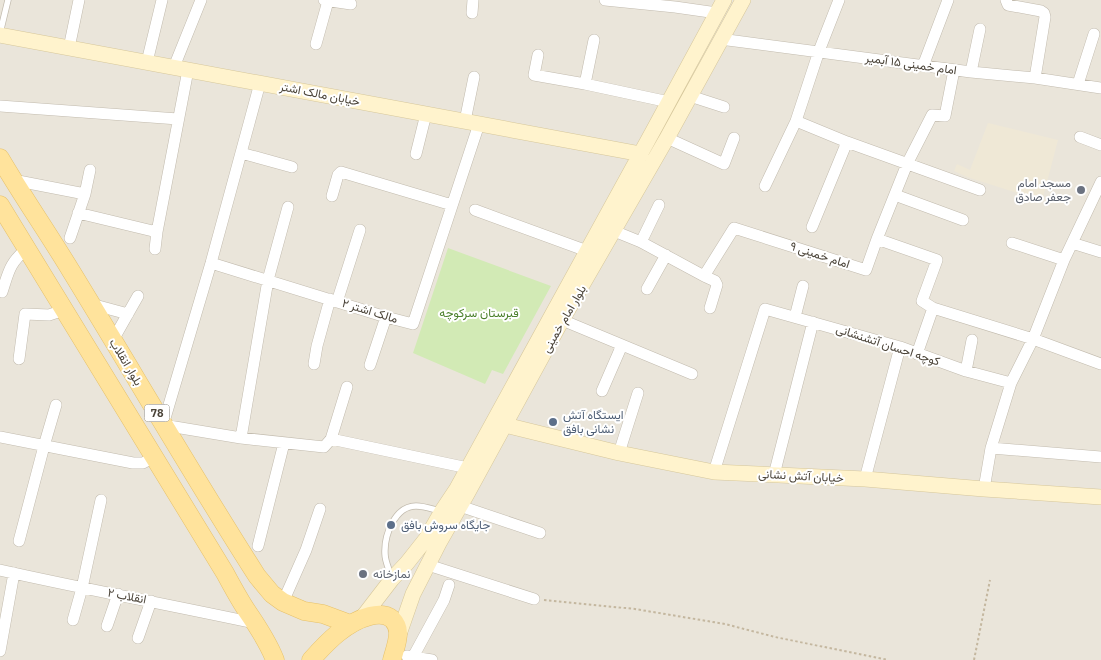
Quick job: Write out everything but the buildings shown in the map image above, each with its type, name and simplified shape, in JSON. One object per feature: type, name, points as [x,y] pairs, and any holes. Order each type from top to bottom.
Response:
[{"type":"main road","name":"بلوار امام خمینی","points":[[545,339],[562,320],[614,231],[743,0]]},
{"type":"main road","name":"بلوار امام خمینی","points":[[356,621],[426,539],[529,369],[587,251],[720,6]]},
{"type":"main road","name":"خیابان مالک اشتر","points":[[0,34],[641,154]]},
{"type":"main road","name":"بلوار انقلاب","points":[[0,158],[257,576],[272,594],[283,602],[304,611],[356,621]]},
{"type":"main road","name":"بلوار انقلاب","points":[[0,205],[255,623],[275,660]]},
{"type":"main road","name":"بلوار امام خمینی","points":[[394,652],[413,594],[439,543],[505,425],[529,369]]},
{"type":"main road","name":"خیابان آتش نشانی","points":[[505,425],[619,453],[714,472],[865,479],[1101,497]]},
{"type":"main road","points":[[173,488],[182,492],[191,487],[194,474]]},
{"type":"main road","points":[[190,516],[192,503],[199,498],[211,502]]},
{"type":"main road","name":"78","points":[[356,621],[378,614],[389,616],[395,622],[398,632],[394,652]]},
{"type":"main road","points":[[311,660],[322,647],[356,621]]},
{"type":"street","points":[[69,48],[79,0]]},
{"type":"street","points":[[147,62],[162,0]]},
{"type":"street","points":[[155,249],[178,119],[181,68],[201,0]]},
{"type":"street","points":[[324,0],[351,4]]},
{"type":"street","points":[[472,13],[473,0]]},
{"type":"street","points":[[605,0],[720,6]]},
{"type":"street","points":[[764,186],[796,121],[839,0]]},
{"type":"street","points":[[924,66],[948,0]]},
{"type":"street","points":[[1006,0],[1008,5],[1041,11],[1044,14],[1035,78]]},
{"type":"street","points":[[316,44],[328,1]]},
{"type":"street","points":[[971,72],[980,29]]},
{"type":"street","points":[[1078,84],[1094,34]]},
{"type":"street","name":"امام خمینی ۱۵ آبمیر","points":[[720,39],[1101,88]]},
{"type":"street","points":[[585,84],[594,40]]},
{"type":"street","points":[[538,55],[534,75],[669,102]]},
{"type":"street","name":"امام خمینی ۹","points":[[704,276],[734,228],[866,270],[908,164],[932,114],[945,116],[954,70]]},
{"type":"street","name":"مالک اشتر ۲","points":[[211,263],[414,324],[452,205],[472,123],[474,77]]},
{"type":"street","points":[[260,83],[211,263],[163,425],[241,438],[324,447],[331,439],[348,387]]},
{"type":"street","points":[[690,96],[724,108]]},
{"type":"street","points":[[0,106],[178,119]]},
{"type":"street","points":[[416,154],[426,114]]},
{"type":"street","points":[[796,121],[847,142],[980,190]]},
{"type":"street","points":[[1080,137],[1101,145]]},
{"type":"street","points":[[667,138],[724,164],[734,138]]},
{"type":"street","points":[[812,227],[847,142]]},
{"type":"street","points":[[241,153],[292,167]]},
{"type":"street","points":[[70,238],[90,170]]},
{"type":"street","points":[[332,196],[338,175],[341,172],[452,205]]},
{"type":"street","points":[[13,180],[84,194]]},
{"type":"street","points":[[984,489],[991,448],[1011,383],[1033,339],[1064,260],[1101,182]]},
{"type":"street","points":[[895,195],[963,220]]},
{"type":"street","points":[[641,242],[659,206]]},
{"type":"street","points":[[241,438],[268,280],[288,207]]},
{"type":"street","points":[[475,210],[587,251]]},
{"type":"street","points":[[78,214],[157,232]]},
{"type":"street","points":[[314,364],[318,346],[360,230]]},
{"type":"street","points":[[614,231],[641,242],[715,281],[717,285],[710,308]]},
{"type":"street","points":[[877,239],[937,260],[922,301],[933,308],[1033,339],[1101,364]]},
{"type":"street","points":[[1012,243],[1064,260]]},
{"type":"street","points":[[1072,243],[1101,252]]},
{"type":"street","points":[[2,292],[10,267],[15,259],[27,248]]},
{"type":"street","points":[[647,289],[666,255]]},
{"type":"street","points":[[795,317],[803,286]]},
{"type":"street","points":[[113,340],[138,296]]},
{"type":"street","points":[[91,304],[128,314]]},
{"type":"street","points":[[917,354],[933,308]]},
{"type":"street","name":"کوچه احسان آتشنشانی","points":[[714,472],[765,309],[900,347],[966,371],[1011,383]]},
{"type":"street","points":[[19,359],[25,314],[49,315],[64,310]]},
{"type":"street","points":[[370,364],[386,317]]},
{"type":"street","points":[[562,320],[692,374]]},
{"type":"street","points":[[774,475],[813,322]]},
{"type":"street","points":[[966,371],[972,340]]},
{"type":"street","points":[[602,390],[622,345]]},
{"type":"street","points":[[865,479],[900,347]]},
{"type":"street","points":[[619,453],[638,393]]},
{"type":"street","points":[[19,541],[56,405]]},
{"type":"street","points":[[0,437],[133,463],[143,464],[154,457]]},
{"type":"street","points":[[331,439],[468,468]]},
{"type":"street","points":[[258,546],[284,443]]},
{"type":"street","points":[[991,448],[1101,457]]},
{"type":"street","points":[[73,620],[101,500]]},
{"type":"street","points":[[460,506],[540,532]]},
{"type":"street","points":[[283,602],[306,550],[320,509]]},
{"type":"street","points":[[428,565],[534,599]]},
{"type":"street","name":"انقلاب ۲","points":[[0,570],[255,623]]},
{"type":"street","points":[[0,651],[14,573]]},
{"type":"street","points":[[412,657],[444,600],[449,585]]},
{"type":"street","points":[[107,626],[118,594]]},
{"type":"street","points":[[138,638],[151,601]]},
{"type":"street","points":[[394,652],[432,660]]},
{"type":"lane","points":[[0,34],[8,0]]},
{"type":"lane","points":[[392,579],[385,555],[385,541],[396,516],[407,508],[415,506],[442,511]]},
{"type":"path","points":[[974,660],[990,580]]},
{"type":"path","points":[[534,599],[634,609],[716,623],[888,660]]},
{"type":"shaded area","points":[[0,0],[1101,0],[1101,660],[0,660]]},
{"type":"shaded area","points":[[988,123],[1058,140],[1042,201],[954,171],[957,164],[970,170]]},
{"type":"green space","name":"قبرستان سرکوچه","points":[[448,248],[551,286],[503,374],[492,370],[485,384],[413,353]]},
{"type":"place","name":"مسجد امام جعفر صادق","points":[[1081,190]]},
{"type":"place","name":"ایستگاه آتش نشانی بافق","points":[[553,422]]},
{"type":"place","name":"جایگاه سروش بافق","points":[[391,525]]},
{"type":"place","name":"نمازخانه","points":[[363,574]]}]
